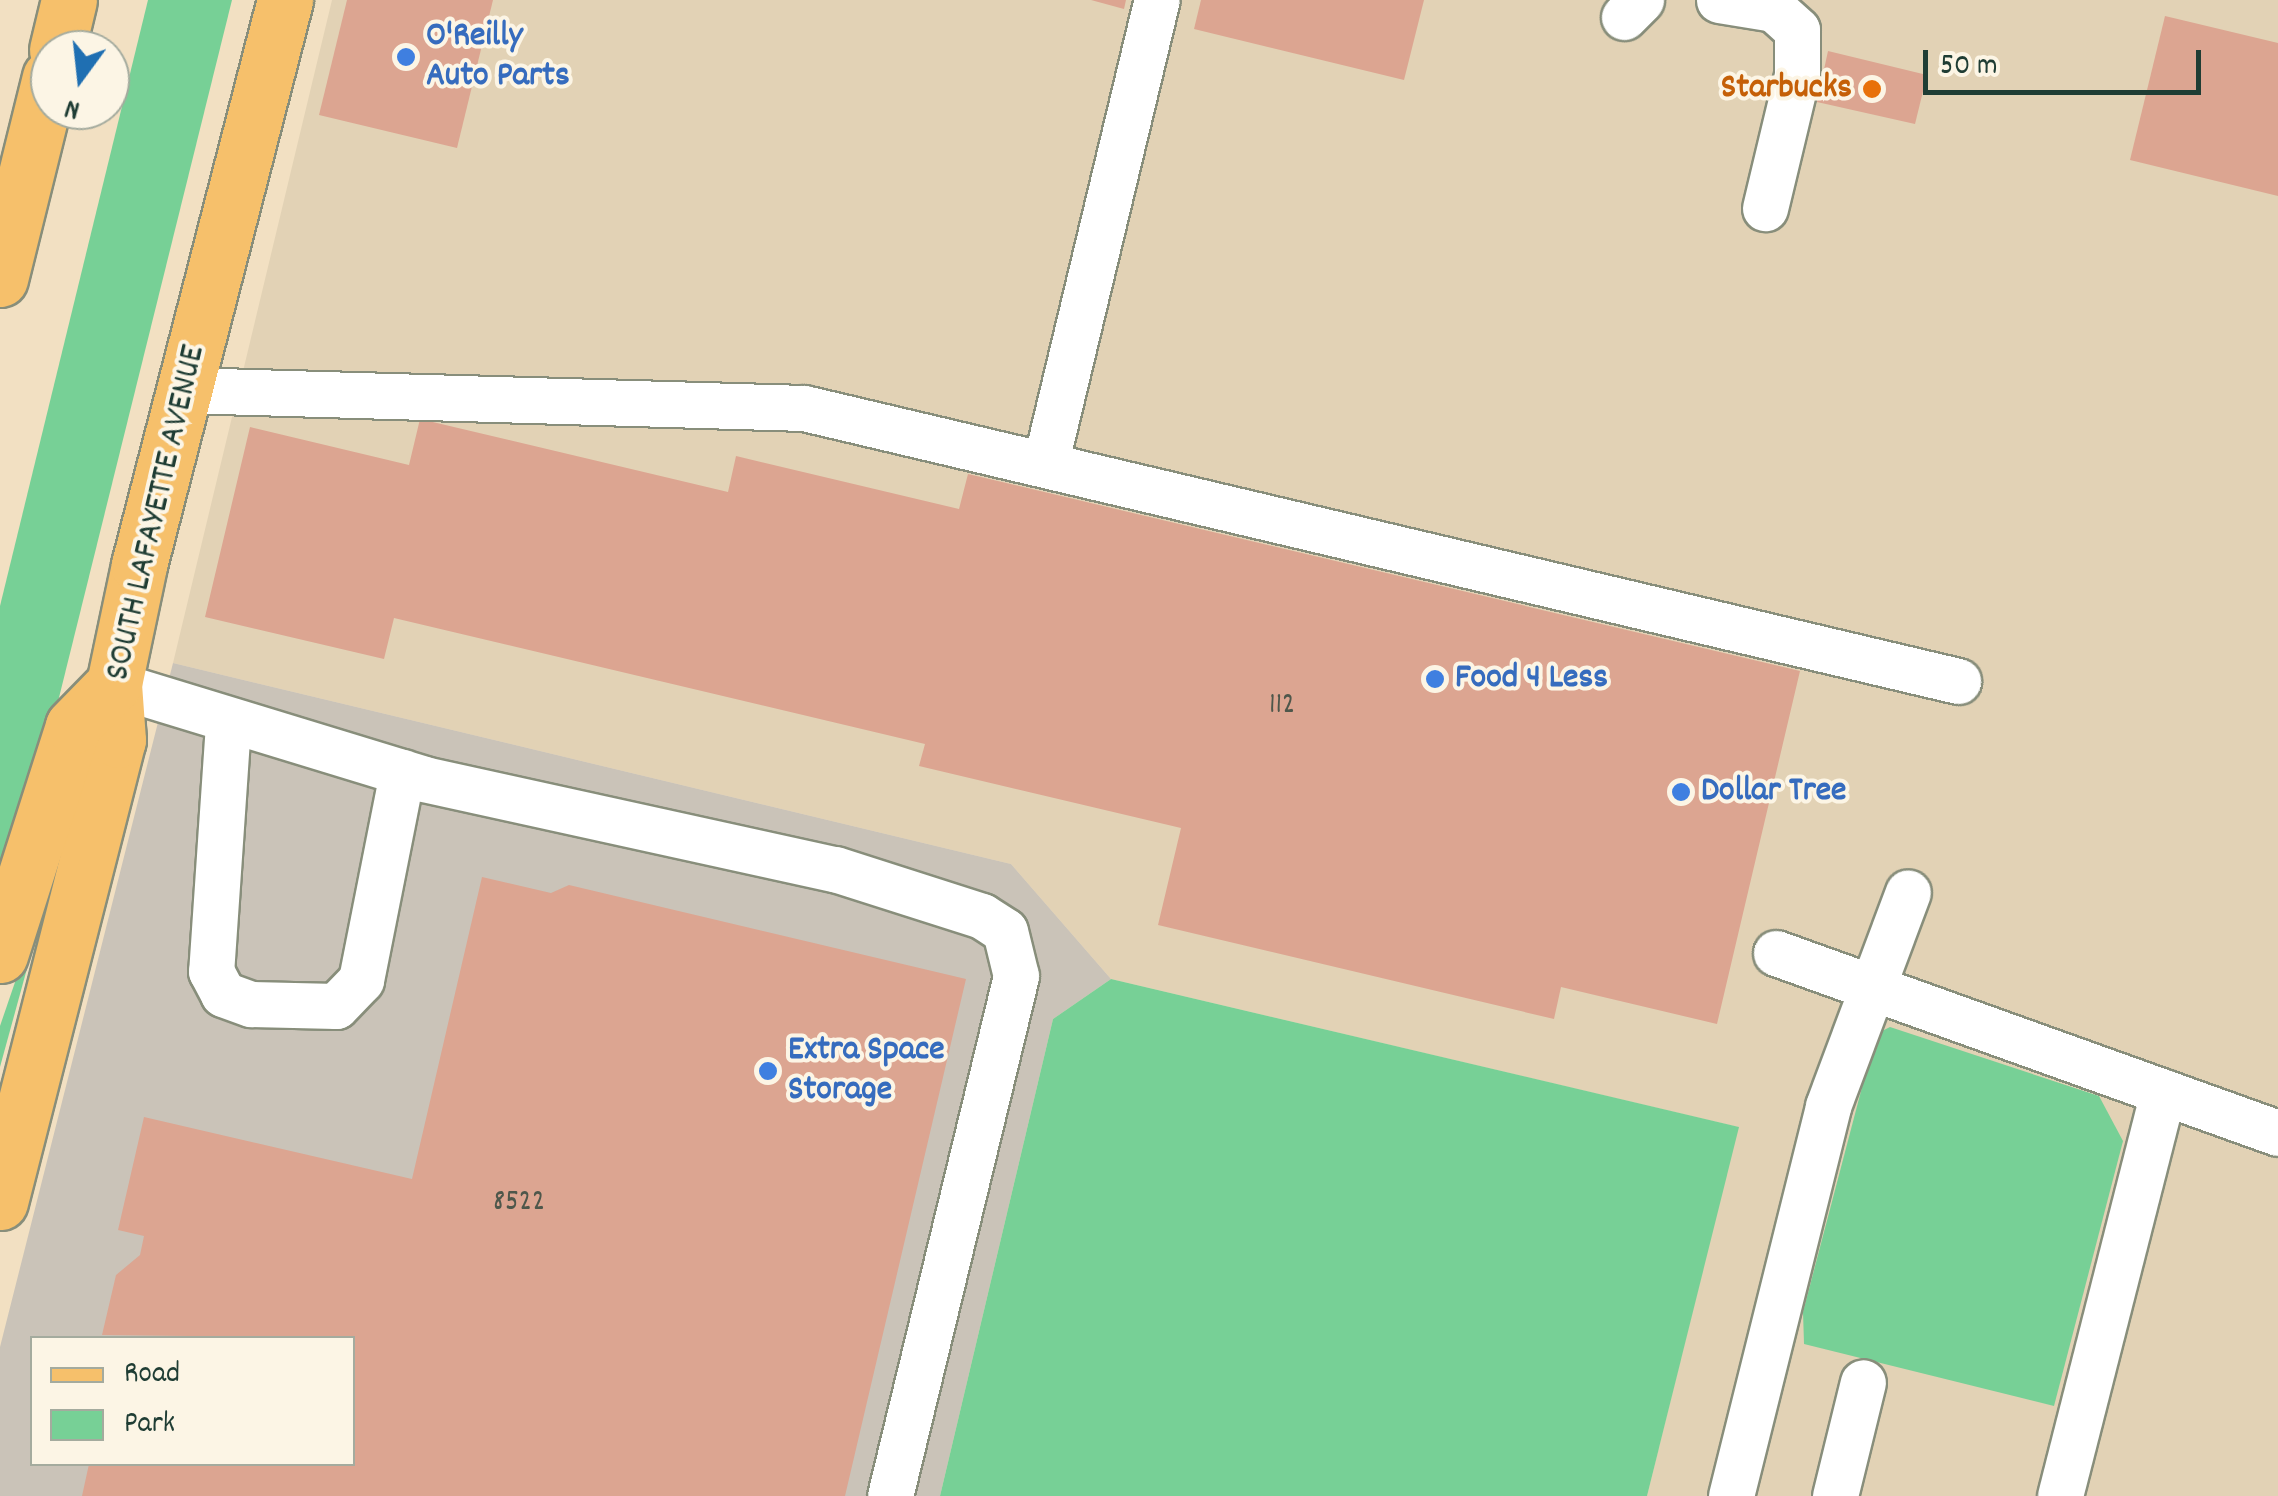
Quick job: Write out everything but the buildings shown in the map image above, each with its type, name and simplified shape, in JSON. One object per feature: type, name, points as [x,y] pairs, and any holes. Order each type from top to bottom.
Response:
[{"type":"main road","points":[[62,30],[69,0]]},
{"type":"main road","name":"SOUTH LAFAYETTE AVENUE","points":[[0,1202],[118,740],[114,684],[184,390],[285,0]]},
{"type":"main road","points":[[0,279],[37,130]]},
{"type":"main road","points":[[0,955],[73,726],[114,684]]},
{"type":"lane","points":[[1045,465],[1156,0]]},
{"type":"lane","points":[[1719,0],[1774,9],[1797,30],[1799,63],[1766,208]]},
{"type":"lane","points":[[184,390],[804,408],[1958,681]]},
{"type":"lane","points":[[114,684],[228,724],[402,772],[835,869],[982,916],[1005,931],[1016,976],[890,1496]]},
{"type":"lane","points":[[228,724],[211,971],[223,994],[250,1004],[336,1006],[360,980],[402,772]]},
{"type":"lane","points":[[1732,1496],[1828,1106],[1908,892]]},
{"type":"lane","points":[[1776,952],[2278,1133]]},
{"type":"lane","points":[[2060,1496],[2163,1092]]},
{"type":"lane","points":[[1835,1496],[1863,1382]]},
{"type":"shaded area","points":[[332,0],[2278,0],[2278,1496],[1647,1496],[1738,1127],[1111,979],[1011,864],[173,663]]},
{"type":"shaded area","points":[[173,663],[1011,864],[1111,979],[1053,1019],[940,1496],[0,1496],[0,1347]]},
{"type":"green space","points":[[148,0],[232,0],[47,746],[0,892],[0,606],[116,130],[130,130],[130,74]]},
{"type":"green space","points":[[25,953],[31,954],[0,1067],[0,1026]]},
{"type":"green space","points":[[1111,979],[1739,1127],[1647,1496],[940,1496],[1053,1019]]},
{"type":"green space","points":[[1890,1027],[2099,1096],[2123,1141],[2054,1406],[1804,1344],[1803,1312],[1876,1034]]},
{"type":"place","name":"O'Reilly Auto Parts","points":[[406,57]]},
{"type":"place","name":"Starbucks","points":[[1872,89]]},
{"type":"place","name":"Food 4 Less","points":[[1435,679]]},
{"type":"place","name":"Dollar Tree","points":[[1681,792]]},
{"type":"place","name":"Extra Space Storage","points":[[768,1071]]}]
